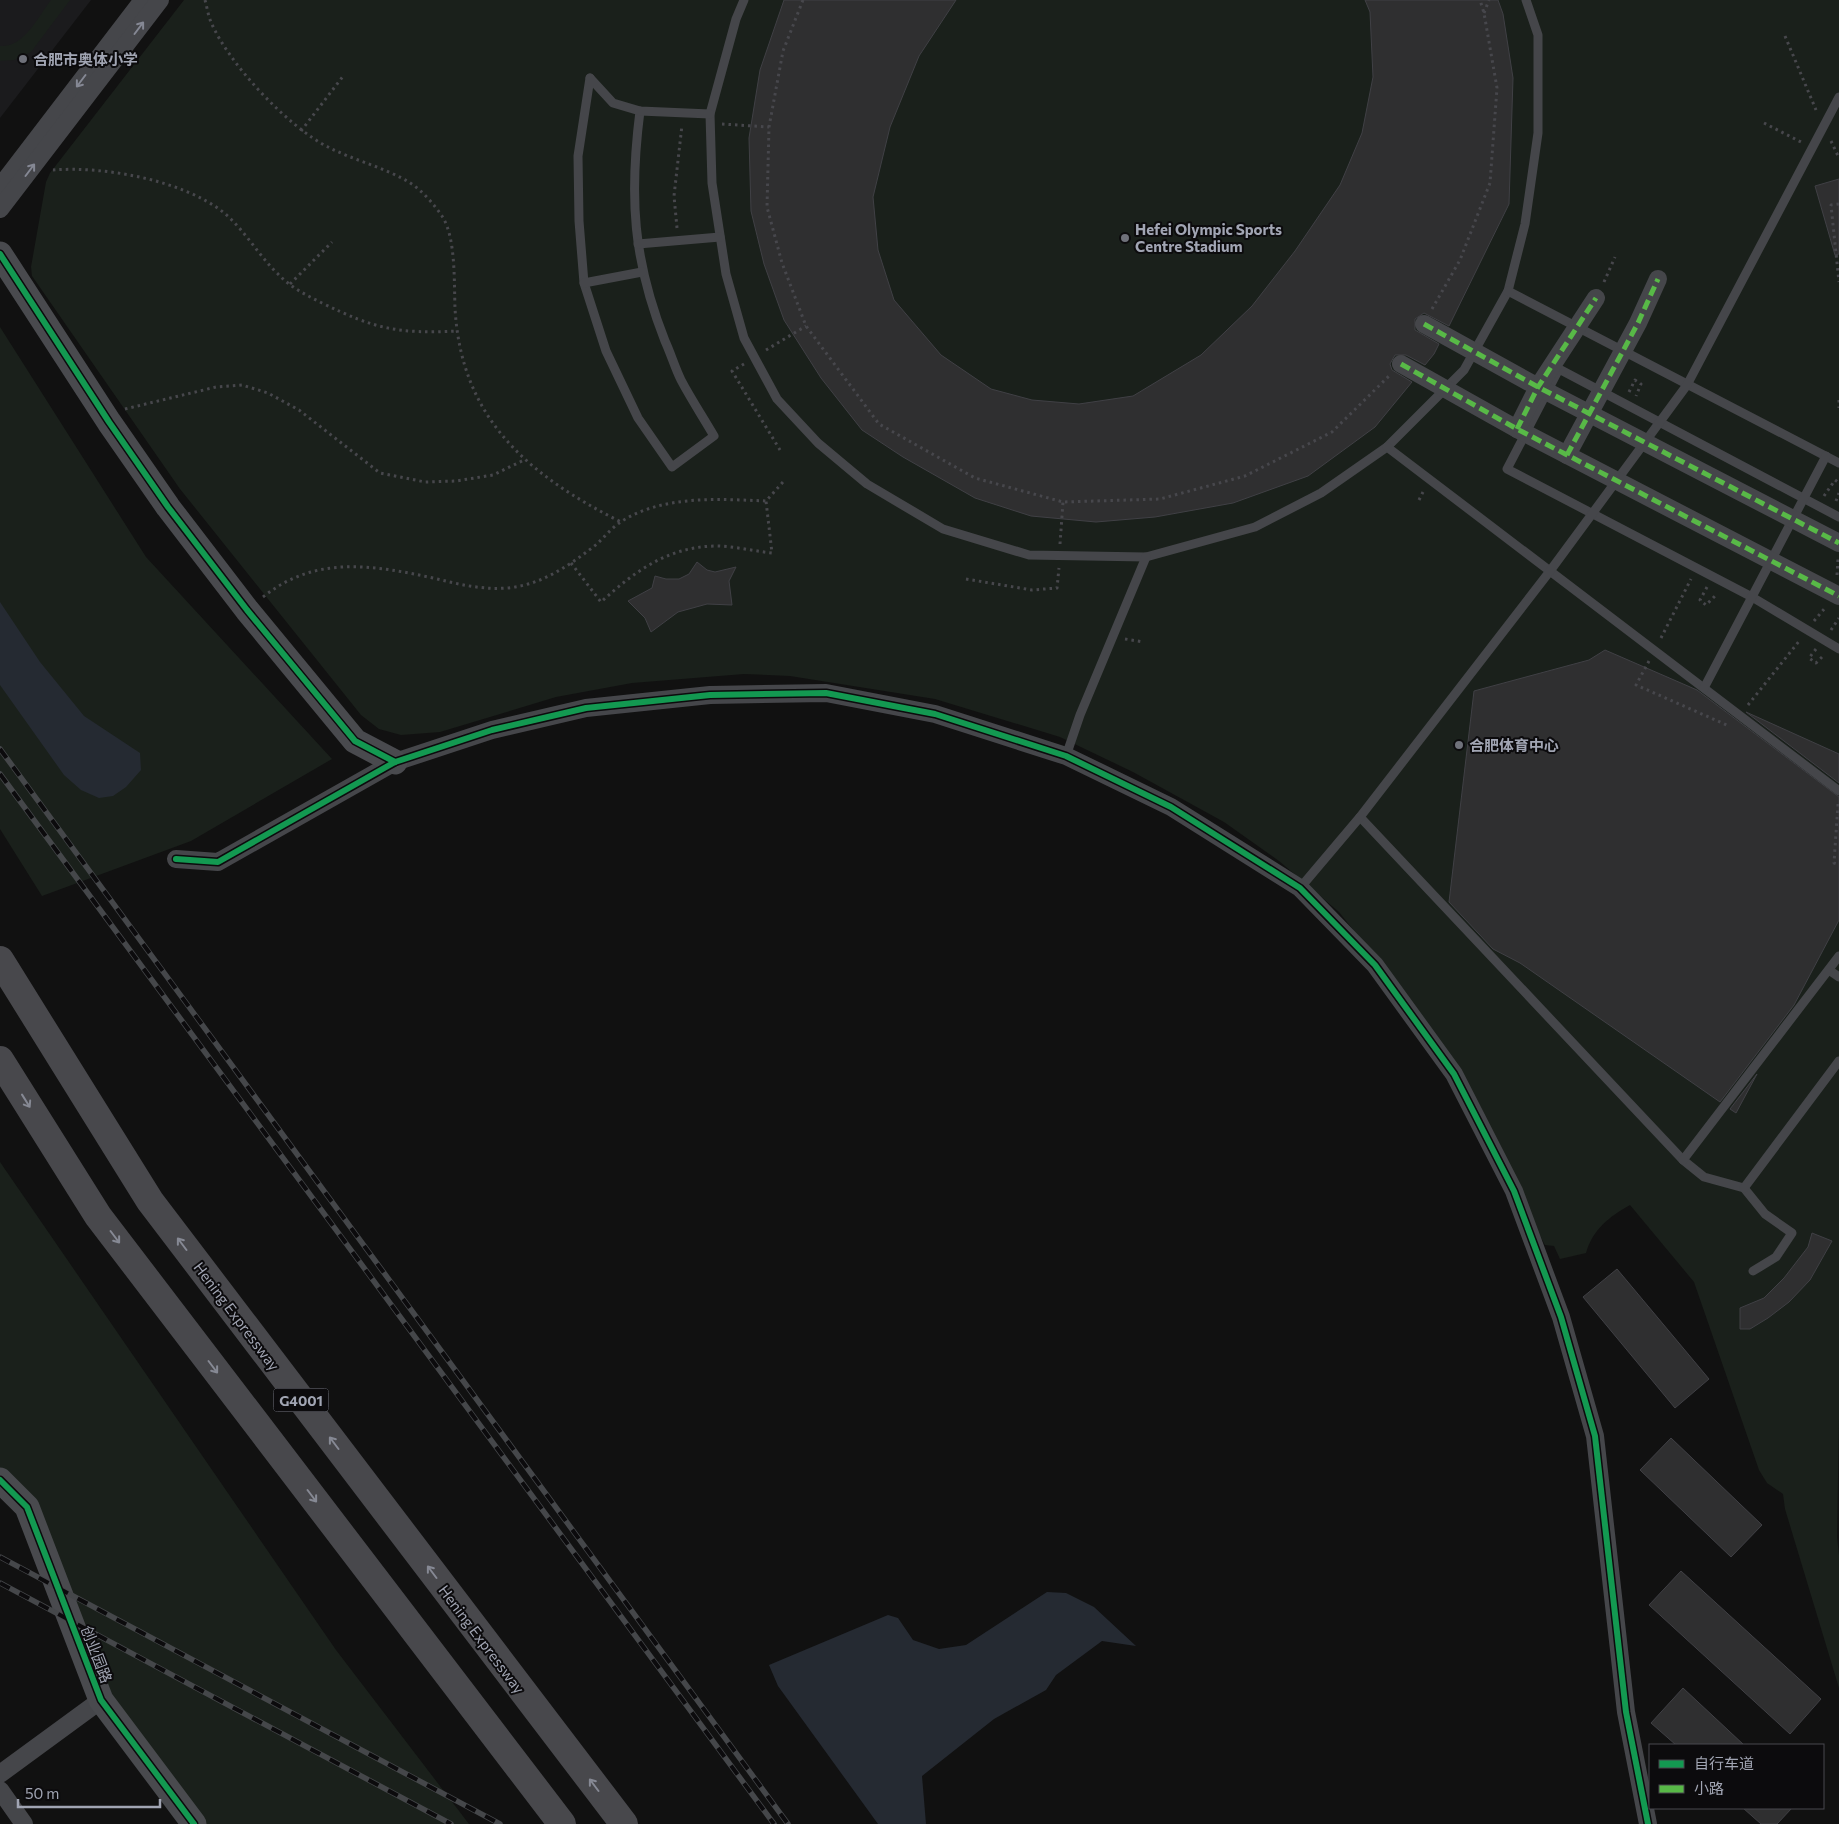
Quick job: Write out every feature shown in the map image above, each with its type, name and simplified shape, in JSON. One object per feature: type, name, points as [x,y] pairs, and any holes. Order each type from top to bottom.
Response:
[{"type":"highway","name":"Hening Expressway","points":[[0,960],[150,1201],[624,1824]]},
{"type":"highway","name":"G4001","points":[[0,1060],[98,1216],[562,1824]]},
{"type":"street","points":[[0,187],[142,0]]},
{"type":"street","points":[[0,209],[160,0]]},
{"type":"street","points":[[0,254],[103,415],[168,507],[247,610],[355,741],[395,762]]},
{"type":"street","points":[[1568,454],[1638,323],[1658,279]]},
{"type":"street","points":[[1517,429],[1538,388],[1596,298]]},
{"type":"street","points":[[1424,324],[1538,388],[1590,414],[1839,550]]},
{"type":"street","points":[[1401,364],[1517,429],[1837,595]]},
{"type":"street","points":[[176,859],[218,862],[395,762],[492,730],[586,708],[710,695],[826,693],[935,714],[1066,756],[1171,807],[1300,888],[1375,965],[1454,1074],[1514,1191],[1554,1299],[1595,1436],[1626,1712],[1648,1824]]},
{"type":"street","name":"创业园路","points":[[0,1480],[27,1508],[101,1700],[194,1824]]},
{"type":"street","points":[[0,1774],[101,1700]]},
{"type":"street","points":[[0,1790],[24,1824]]},
{"type":"lane","points":[[744,0],[736,18],[710,114],[712,183],[726,274],[744,338],[777,399],[818,443],[867,484],[943,529],[1029,555],[1146,557],[1255,527],[1321,493],[1388,447],[1464,370],[1508,291],[1525,224],[1538,133],[1538,35],[1526,0]]},
{"type":"lane","points":[[640,111],[634,159],[634,206],[642,272],[658,322],[680,379],[714,436],[672,467],[638,418],[606,351],[584,283],[579,221],[578,156],[590,78],[613,103],[640,111],[710,114]]},
{"type":"lane","points":[[1300,888],[1360,817],[1550,571],[1687,385],[1839,97]]},
{"type":"lane","points":[[638,244],[720,237]]},
{"type":"lane","points":[[584,283],[642,272]]},
{"type":"lane","points":[[1508,291],[1839,463]]},
{"type":"lane","points":[[1839,517],[1560,369],[1506,468],[1752,597],[1839,649]]},
{"type":"lane","points":[[1388,447],[1839,791]]},
{"type":"lane","points":[[1704,688],[1826,456]]},
{"type":"lane","points":[[1066,756],[1146,557]]},
{"type":"lane","points":[[1360,817],[1683,1160],[1704,1177],[1744,1188],[1765,1214],[1792,1233],[1776,1257],[1753,1272]]},
{"type":"lane","points":[[1683,1160],[1839,956]]},
{"type":"lane","points":[[1829,970],[1839,977]]},
{"type":"lane","points":[[1744,1188],[1839,1061]]},
{"type":"path","points":[[205,0],[211,22],[229,54],[273,104],[301,131],[326,146],[408,181],[426,196],[443,218],[450,239],[457,332],[467,374],[489,418],[524,460],[556,486],[621,522]]},
{"type":"path","points":[[803,0],[783,51],[769,128],[768,207],[782,263],[806,326],[879,424],[975,478],[1064,502],[1160,499],[1245,476],[1332,432],[1401,364]]},
{"type":"path","points":[[1424,324],[1460,260],[1490,183],[1497,88],[1480,0]]},
{"type":"path","points":[[1484,13],[1489,0]]},
{"type":"path","points":[[1785,36],[1812,103]]},
{"type":"path","points":[[301,131],[344,75]]},
{"type":"path","points":[[1764,123],[1812,148]]},
{"type":"path","points":[[678,240],[674,196],[681,147]]},
{"type":"path","points":[[28,172],[76,168],[166,184],[194,194],[222,211],[240,227],[260,256],[300,292],[358,320],[386,329],[421,333],[457,332]]},
{"type":"path","points":[[1839,204],[1831,205],[1839,282]]},
{"type":"path","points":[[290,284],[332,242]]},
{"type":"path","points":[[1596,298],[1615,257]]},
{"type":"path","points":[[103,415],[216,387],[242,384],[268,393],[299,410],[380,473],[425,482],[456,481],[493,475],[524,460]]},
{"type":"path","points":[[746,394],[780,450]]},
{"type":"path","points":[[1839,400],[1839,408]]},
{"type":"path","points":[[1818,506],[1835,480],[1839,483]]},
{"type":"path","points":[[571,563],[601,602],[631,575],[668,554],[714,546],[772,553],[766,501],[783,482]]},
{"type":"path","points":[[247,610],[277,586],[309,572],[338,566],[368,566],[404,572],[473,588],[508,588],[542,581],[571,563],[621,522],[639,512],[682,502],[709,499],[766,501]]},
{"type":"path","points":[[1811,626],[1837,595],[1839,550]]},
{"type":"path","points":[[1658,642],[1693,574]]},
{"type":"path","points":[[966,579],[1032,590]]},
{"type":"path","points":[[1743,711],[1805,633]]},
{"type":"path","points":[[1113,636],[1144,642]]},
{"type":"path","points":[[1636,685],[1650,659]]},
{"type":"path","points":[[1731,727],[1735,722]]},
{"type":"path","points":[[1839,796],[1834,863],[1839,865]]},
{"type":"shaded area","name":"合肥市奥体小学","points":[[0,0],[91,0],[0,118]]},
{"type":"shaded area","points":[[51,0],[70,0],[31,52],[14,60],[0,61],[0,46],[9,45],[23,37]]},
{"type":"shaded area","name":"合肥体育中心","points":[[184,0],[1839,0],[1839,1419],[1837,1537],[1839,1555],[1839,1688],[1785,1509],[1783,1494],[1767,1483],[1759,1470],[1694,1282],[1630,1205],[1615,1214],[1597,1230],[1586,1253],[1560,1259],[1554,1246],[1545,1245],[1422,1016],[1339,912],[1279,861],[1224,822],[1133,772],[1060,737],[935,699],[790,676],[744,674],[632,683],[556,697],[440,732],[401,735],[379,729],[361,715],[180,489],[32,276],[31,267],[46,182],[50,173]]},
{"type":"shaded area","points":[[0,327],[146,557],[332,759],[191,841],[42,896],[0,829]]},
{"type":"shaded area","points":[[0,602],[40,662],[84,716],[140,753],[141,770],[126,787],[113,796],[99,798],[81,790],[64,775],[0,685]]},
{"type":"shaded area","points":[[0,1162],[336,1650],[469,1824],[194,1824],[101,1700],[27,1508],[0,1480]]},
{"type":"shaded area","points":[[1047,1592],[1066,1593],[1094,1607],[1136,1646],[1102,1641],[1056,1675],[1046,1690],[994,1719],[922,1776],[926,1824],[878,1824],[778,1686],[769,1665],[888,1615],[898,1618],[913,1640],[939,1649],[966,1645]]},
{"type":"building","points":[[784,0],[956,0],[919,56],[890,127],[873,197],[878,250],[894,300],[941,355],[991,389],[1032,400],[1079,404],[1133,396],[1201,355],[1252,306],[1295,251],[1340,185],[1362,133],[1373,77],[1370,12],[1365,0],[1498,0],[1503,14],[1513,78],[1509,204],[1449,326],[1424,313],[1415,319],[1415,330],[1439,344],[1434,354],[1425,365],[1406,355],[1395,355],[1390,364],[1392,370],[1412,382],[1375,427],[1308,476],[1233,503],[1155,517],[1096,522],[1031,516],[975,498],[903,457],[862,430],[821,378],[784,320],[764,264],[751,211],[749,138],[760,70]]},
{"type":"building","points":[[1839,179],[1839,254],[1835,255],[1815,186]]},
{"type":"building","points":[[697,562],[707,570],[715,572],[736,567],[729,581],[732,605],[707,604],[678,612],[651,632],[645,618],[628,601],[652,588],[655,576],[666,579],[679,579],[689,574]]},
{"type":"building","points":[[1605,650],[1697,690],[1839,797],[1839,920],[1794,1005],[1720,1102],[1520,963],[1493,949],[1449,902],[1474,691],[1589,660]]},
{"type":"building","points":[[1746,712],[1839,754],[1839,783]]},
{"type":"building","points":[[1757,1074],[1736,1113],[1730,1109]]},
{"type":"building","points":[[1812,1233],[1832,1241],[1810,1280],[1789,1302],[1768,1318],[1750,1329],[1740,1329],[1740,1308],[1764,1298],[1784,1278],[1808,1247]]},
{"type":"building","points":[[1617,1269],[1709,1379],[1675,1408],[1583,1297]]},
{"type":"building","points":[[1671,1438],[1762,1525],[1731,1557],[1640,1470]]},
{"type":"building","points":[[1681,1571],[1821,1699],[1790,1734],[1649,1605]]},
{"type":"building","points":[[1683,1688],[1743,1744],[1675,1744],[1651,1723]]},
{"type":"building","points":[[1744,1809],[1791,1809],[1777,1824],[1761,1824]]},
{"type":"railway","points":[[0,749],[788,1824]]},
{"type":"railway","points":[[0,774],[774,1824]]},
{"type":"railway","points":[[0,1557],[500,1824]]},
{"type":"railway","points":[[0,1583],[451,1824]]},
{"type":"marked path","points":[[1567,455],[1638,323],[1658,279]]},
{"type":"marked path","points":[[1517,429],[1538,387],[1596,298]]},
{"type":"marked path","points":[[1424,324],[1538,387],[1839,543]]},
{"type":"marked path","points":[[1401,364],[1517,429],[1839,596]]},
{"type":"cycle path","points":[[0,254],[109,422],[168,507],[247,610],[355,741],[395,762]]},
{"type":"cycle path","points":[[176,859],[218,862],[395,762],[492,730],[586,708],[710,695],[826,693],[935,714],[1066,756],[1171,807],[1300,888],[1375,965],[1454,1074],[1514,1191],[1561,1317],[1595,1436],[1626,1712],[1648,1824]]},
{"type":"cycle path","points":[[0,1480],[27,1507],[101,1700],[194,1824]]},
{"type":"place","name":"合肥市奥体小学","points":[[23,59]]},
{"type":"place","name":"Hefei Olympic Sports Centre Stadium","points":[[1125,238]]},
{"type":"place","name":"合肥体育中心","points":[[1459,745]]}]
